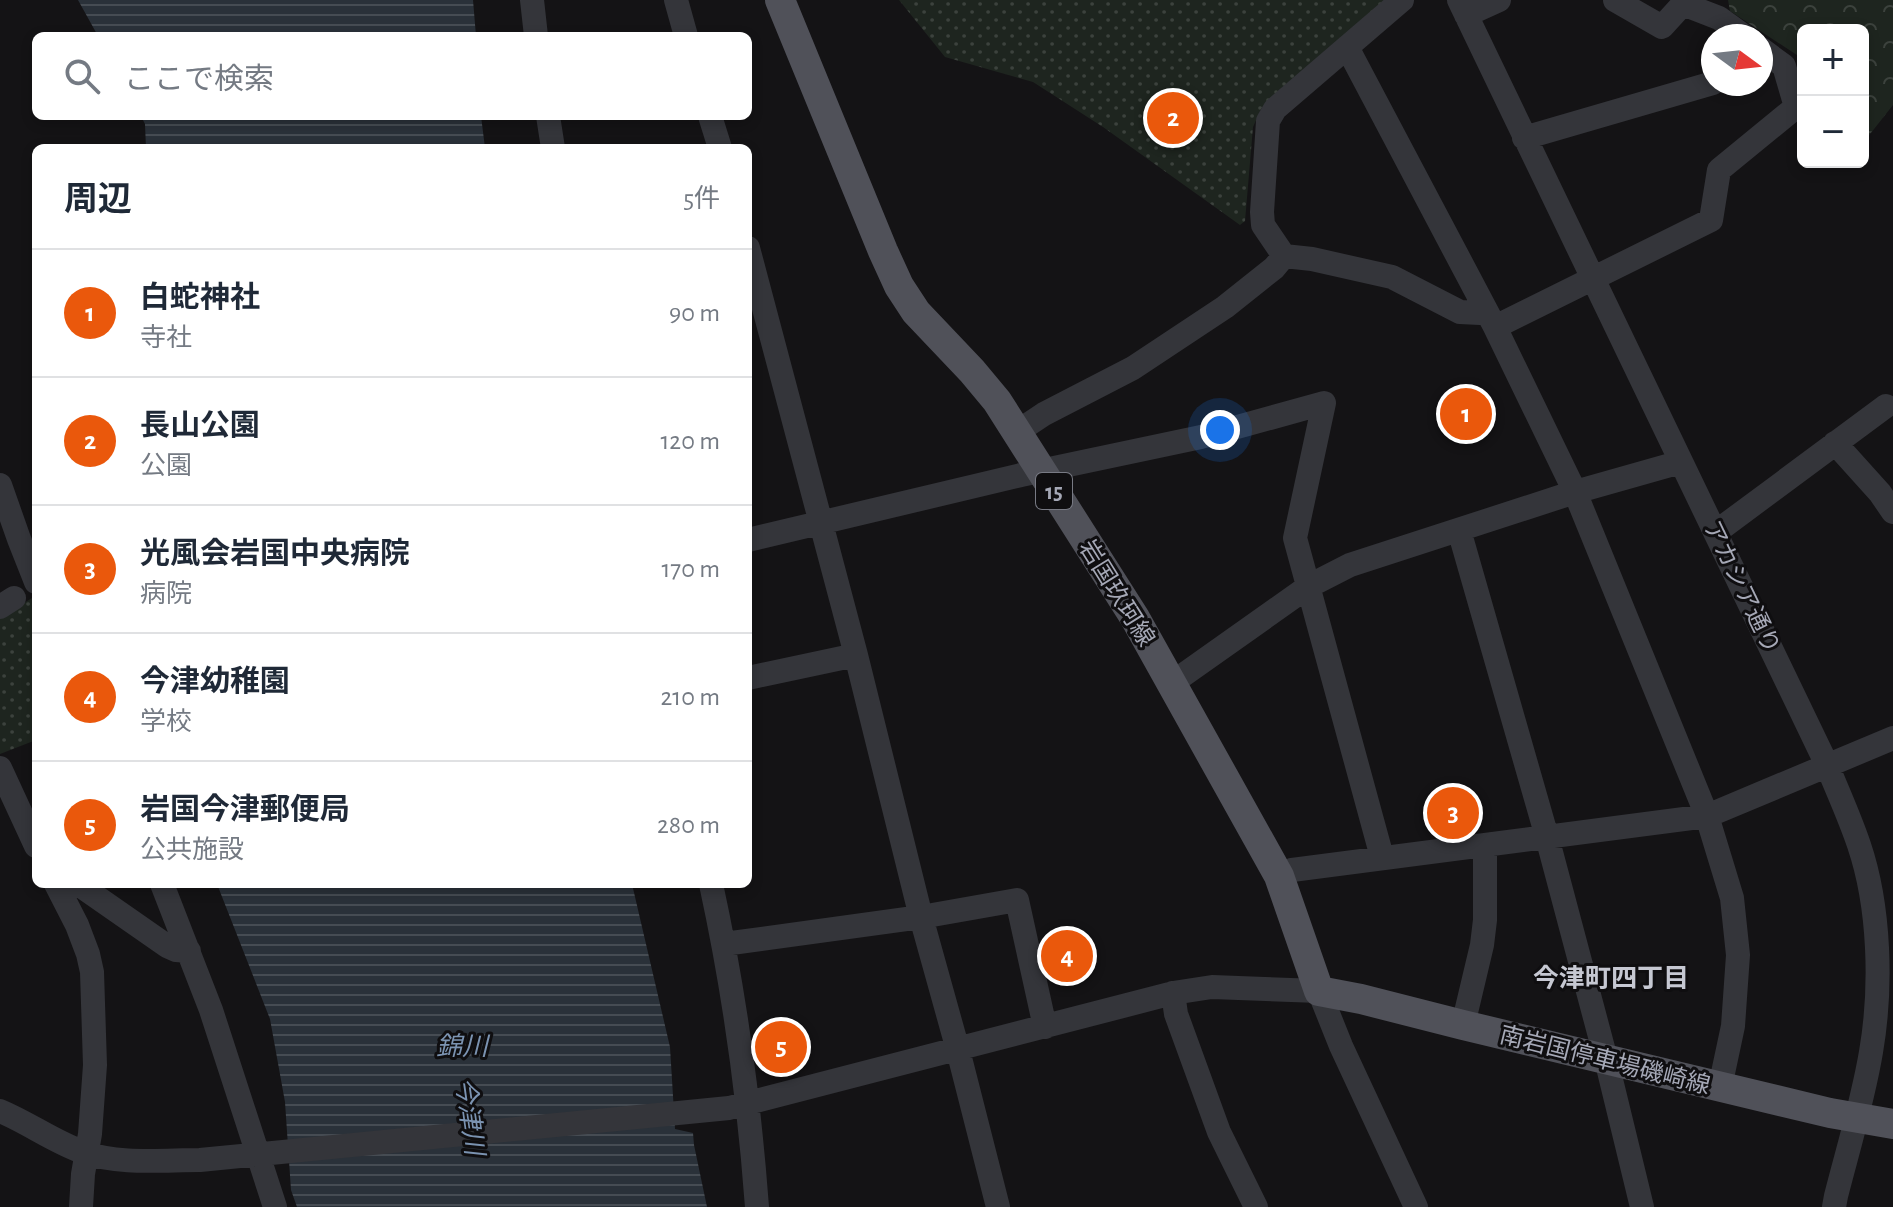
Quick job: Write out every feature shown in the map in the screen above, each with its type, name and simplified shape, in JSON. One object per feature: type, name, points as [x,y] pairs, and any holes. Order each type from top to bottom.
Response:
[{"type":"main road","name":"岩国玖珂線","points":[[780,0],[899,286],[916,312],[997,401],[1135,618],[1279,876],[1319,991]]},
{"type":"main road","name":"南岩国停車場磯崎線","points":[[1319,991],[1855,1119],[1893,1124]]},
{"type":"street","points":[[532,0],[536,32]]},
{"type":"street","points":[[676,0],[685,32]]},
{"type":"street","points":[[1402,0],[1275,109],[1268,121],[1263,225],[1284,256],[1392,277],[1460,312],[1480,313],[1490,318],[1593,277],[1711,220],[1719,170],[1796,107],[1773,70]]},
{"type":"street","points":[[1462,8],[1499,0]]},
{"type":"street","points":[[1615,0],[1662,27],[1683,4],[1727,24]]},
{"type":"street","name":"アカシア通り","points":[[1462,8],[1827,765],[1860,846],[1884,945],[1871,1053],[1834,1207]]},
{"type":"street","points":[[1347,47],[1490,318],[1575,492],[1707,816],[1732,898],[1738,955],[1733,1026],[1720,1087]]},
{"type":"street","points":[[1524,138],[1701,86]]},
{"type":"street","points":[[549,120],[552,144]]},
{"type":"street","points":[[711,120],[719,144]]},
{"type":"street","points":[[1017,432],[1044,414],[1133,368],[1212,316],[1274,268],[1284,256]]},
{"type":"street","points":[[752,263],[998,1207]]},
{"type":"street","points":[[752,539],[1021,475],[1201,437],[1324,403],[1295,538],[1382,857]]},
{"type":"street","points":[[1716,532],[1886,406]]},
{"type":"street","points":[[1835,443],[1893,512]]},
{"type":"street","points":[[1172,683],[1309,586],[1350,565],[1575,492],[1681,462]]},
{"type":"street","points":[[0,485],[32,571]]},
{"type":"street","points":[[1459,530],[1547,837],[1642,1207]]},
{"type":"street","points":[[752,677],[856,655]]},
{"type":"street","points":[[1279,876],[1292,870],[1382,857],[1707,816],[1893,738]]},
{"type":"street","points":[[0,768],[32,837]]},
{"type":"street","points":[[1463,1025],[1482,945],[1485,845]]},
{"type":"street","points":[[58,888],[77,925],[92,972],[95,1065],[81,1207]]},
{"type":"street","points":[[84,888],[167,946],[189,951]]},
{"type":"street","points":[[164,888],[265,1154],[275,1207]]},
{"type":"street","points":[[712,888],[738,1030],[757,1207]]},
{"type":"street","points":[[724,944],[921,917],[1017,900],[1045,1027]]},
{"type":"street","points":[[0,1111],[101,1157],[200,1160],[705,1111],[747,1104],[1173,993],[1212,987],[1319,991],[1341,1046],[1416,1207]]},
{"type":"street","points":[[1173,993],[1176,1014],[1219,1132],[1256,1207]]},
{"type":"green space","points":[[899,0],[1387,0],[1261,109],[1253,127],[1245,221],[1240,225],[1103,127],[1033,82],[945,57]]},
{"type":"green space","points":[[1728,0],[1893,0],[1893,105],[1869,135],[1869,24],[1797,24],[1797,55],[1773,39],[1773,24],[1750,24],[1730,11]]},
{"type":"green space","points":[[32,598],[32,742],[0,754],[0,618]]},
{"type":"water","points":[[78,0],[473,0],[476,32],[96,32]]},
{"type":"water","points":[[143,120],[482,120],[484,144],[146,144]]},
{"type":"water","name":"錦川","points":[[219,888],[633,888],[670,1047],[675,1129],[693,1133],[707,1207],[297,1207],[291,1190],[285,1102],[270,1019]]},
{"type":"place","name":"長山公園","points":[[1173,118]]},
{"type":"place","name":"白蛇神社","points":[[1466,414]]},
{"type":"place","name":"光風会岩国中央病院","points":[[1453,813]]},
{"type":"place","name":"今津幼稚園","points":[[1067,956]]},
{"type":"place","name":"岩国今津郵便局","points":[[781,1047]]},
{"type":"district","name":"今津町四丁目","points":[[1611,978]]},
{"type":"water label","name":"今津川","points":[[470,1116]]}]
